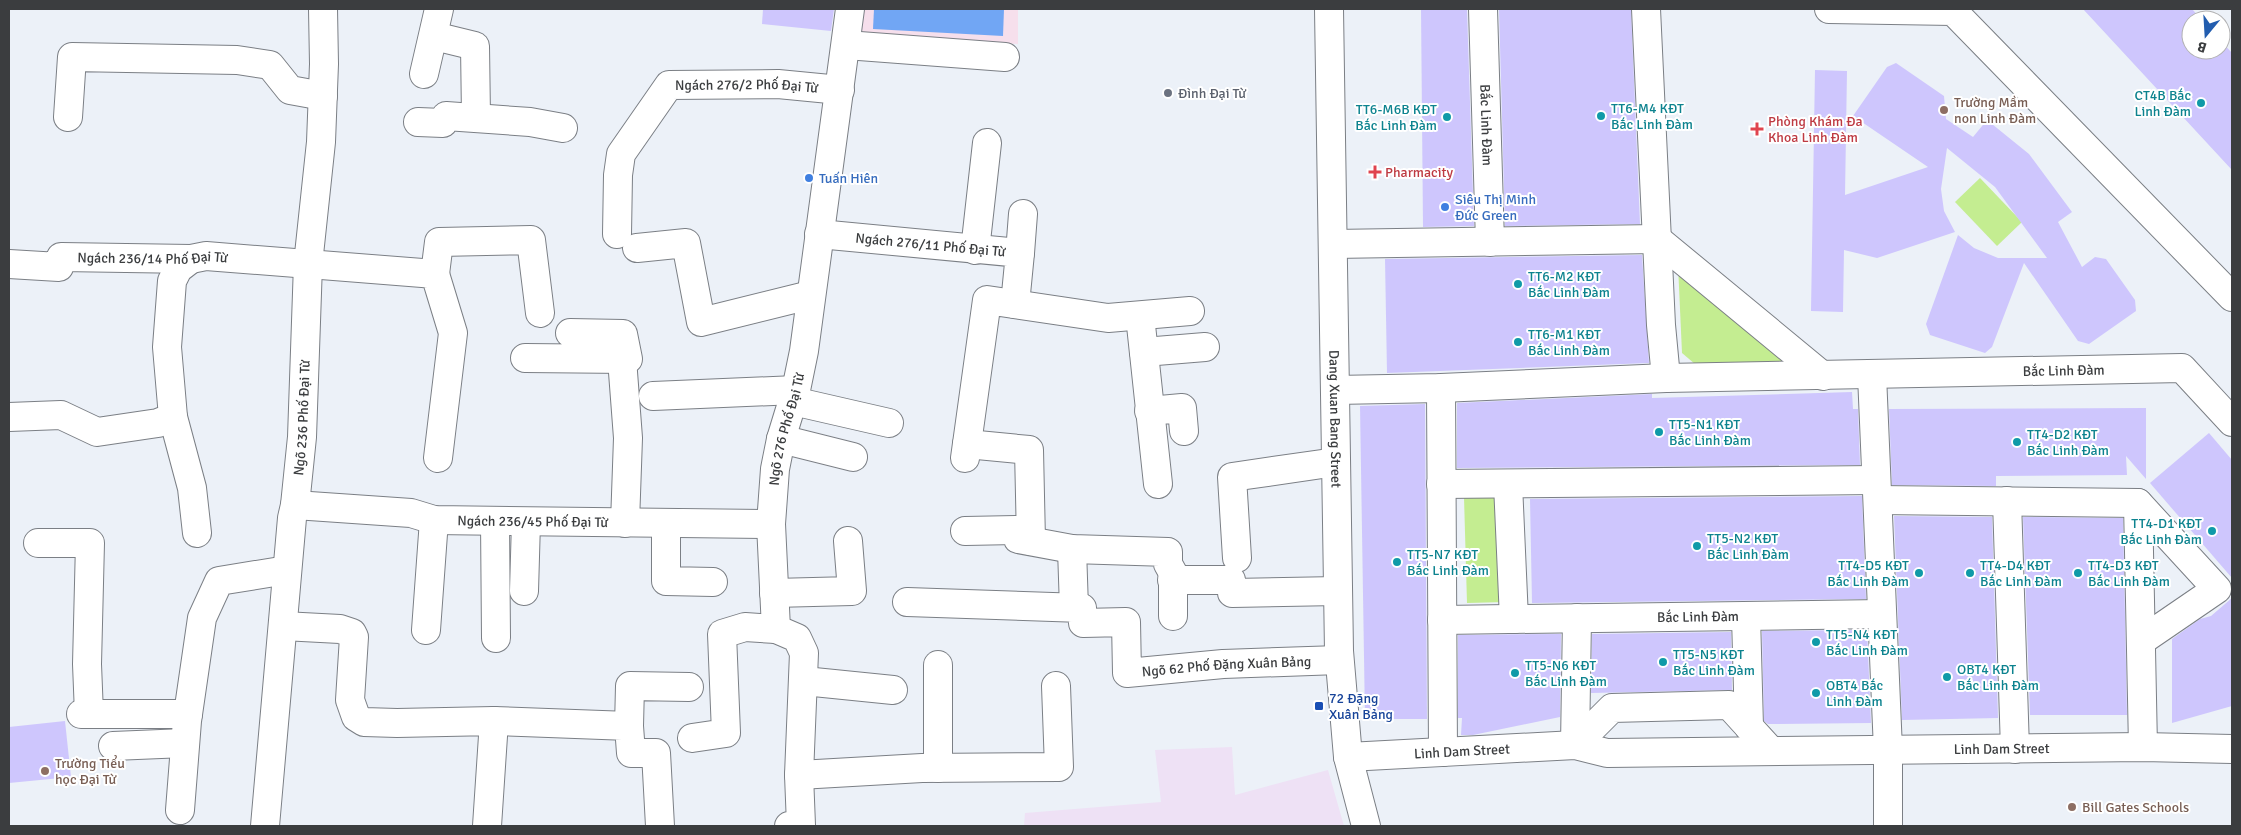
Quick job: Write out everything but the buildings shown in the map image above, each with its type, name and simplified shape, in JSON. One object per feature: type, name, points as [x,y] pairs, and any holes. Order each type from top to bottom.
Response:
[{"type":"street","name":"Ngõ 236 Phố Đại Từ","points":[[265,826],[287,570],[302,437],[308,264],[322,142],[323,9]]},
{"type":"street","points":[[424,74],[439,9]]},
{"type":"street","name":"Ngõ 276 Phố Đại Từ","points":[[776,629],[771,524],[775,469],[781,438],[795,396],[804,351],[810,295],[820,234],[825,181],[840,90],[850,9]]},
{"type":"street","name":"Dang Xuan Bang Street","points":[[1329,9],[1339,660],[1348,757],[1366,826]]},
{"type":"street","name":"Bắc Linh Đàm","points":[[1483,9],[1490,242]]},
{"type":"street","points":[[1646,9],[1661,325],[1666,378]]},
{"type":"street","points":[[1829,9],[1953,11],[2232,295]]},
{"type":"street","points":[[434,36],[475,46],[476,117]]},
{"type":"street","points":[[846,44],[1005,57]]},
{"type":"street","points":[[68,118],[72,57],[237,60],[270,65],[290,90],[323,96]]},
{"type":"street","name":"Ngách 276/2 Phố Đại Từ","points":[[810,295],[703,328],[685,238],[627,241],[618,175],[621,154],[670,84],[778,84],[840,90]]},
{"type":"street","points":[[418,122],[443,123],[446,116],[476,117],[530,122],[563,128]]},
{"type":"street","points":[[975,250],[987,143]]},
{"type":"street","points":[[1020,253],[1023,214]]},
{"type":"street","name":"Ngách 276/11 Phố Đại Từ","points":[[820,234],[1020,253],[1015,304]]},
{"type":"street","points":[[1333,244],[1657,239],[1823,376]]},
{"type":"street","points":[[438,458],[453,333],[435,274],[439,242],[531,240],[540,313]]},
{"type":"street","name":"Ngách 236/14 Phố Đại Từ","points":[[9,264],[59,268],[61,257],[191,259],[206,256],[435,274]]},
{"type":"street","points":[[191,259],[178,269],[172,281],[167,347],[173,417],[192,488],[196,533]]},
{"type":"street","points":[[1031,541],[1029,450],[966,451],[987,300],[1108,318],[1190,311]]},
{"type":"street","points":[[1140,316],[1158,484]]},
{"type":"street","points":[[525,358],[628,359],[623,334],[570,333]]},
{"type":"street","points":[[1144,352],[1205,348]]},
{"type":"street","points":[[622,359],[628,438],[625,523]]},
{"type":"street","name":"Bắc Linh Đàm","points":[[1335,390],[1441,388],[1666,378],[2182,368],[2232,422]]},
{"type":"street","points":[[1872,375],[1888,750],[1888,826]]},
{"type":"street","points":[[1441,388],[1442,752]]},
{"type":"street","points":[[653,396],[795,396],[889,423]]},
{"type":"street","points":[[1149,411],[1182,408],[1184,431]]},
{"type":"street","points":[[9,417],[61,416],[97,432],[158,423],[173,417]]},
{"type":"street","points":[[781,438],[853,457]]},
{"type":"street","points":[[1237,558],[1232,477],[1336,462]]},
{"type":"street","points":[[1441,484],[1876,490],[2007,501],[2138,503],[2217,589],[2141,641]]},
{"type":"street","points":[[1508,484],[1514,619]]},
{"type":"street","points":[[2007,501],[2015,749]]},
{"type":"street","points":[[2138,503],[2143,747]]},
{"type":"street","name":"Ngách 236/45 Phố Đại Từ","points":[[295,505],[411,514],[434,520],[771,524]]},
{"type":"street","points":[[426,630],[434,520]]},
{"type":"street","points":[[495,521],[496,638]]},
{"type":"street","points":[[524,591],[526,522]]},
{"type":"street","points":[[666,524],[666,581],[712,582]]},
{"type":"street","points":[[965,531],[1016,530],[1018,539],[1072,549],[1168,552],[1168,564],[1172,574],[1173,616]]},
{"type":"street","points":[[774,593],[852,592],[848,541]]},
{"type":"street","points":[[38,543],[90,543],[85,714],[188,714]]},
{"type":"street","points":[[907,602],[1074,608],[1072,549]]},
{"type":"street","points":[[180,810],[188,714],[202,618],[219,581],[287,570]]},
{"type":"street","points":[[1172,580],[1231,580],[1232,593],[1338,591]]},
{"type":"street","name":"Ngõ 62 Phố Đặng Xuân Bảng","points":[[1074,608],[1082,608],[1083,623],[1126,622],[1127,673],[1223,664],[1339,660]]},
{"type":"street","name":"Bắc Linh Đàm","points":[[1442,620],[1882,614]]},
{"type":"street","points":[[1746,616],[1749,727]]},
{"type":"street","points":[[1574,744],[1577,618]]},
{"type":"street","points":[[283,626],[340,629],[352,633],[354,637],[350,700],[356,717],[364,722],[397,724],[494,721],[628,726]]},
{"type":"street","points":[[692,738],[726,733],[722,634],[745,627],[776,629],[797,638],[804,653],[799,775],[801,825],[789,826]]},
{"type":"street","points":[[938,665],[938,768]]},
{"type":"street","points":[[804,681],[893,690]]},
{"type":"street","points":[[660,826],[656,753],[630,753],[628,726],[630,686],[689,687]]},
{"type":"street","points":[[799,775],[938,768],[1059,767],[1056,686]]},
{"type":"street","points":[[1574,744],[1612,708],[1729,705],[1771,751]]},
{"type":"street","points":[[487,826],[494,721]]},
{"type":"street","points":[[113,746],[186,743]]},
{"type":"street","name":"Linh Dam Street","points":[[1348,757],[1574,744],[1608,753],[2143,747],[2232,749]]},
{"type":"shaded area","points":[[863,9],[1018,9],[1018,44],[861,37]]},
{"type":"shaded area","points":[[1232,747],[1235,795],[1328,770],[1344,826],[1024,826],[1025,813],[1161,802],[1155,750]]},
{"type":"green space","points":[[1980,178],[2022,222],[1997,246],[1955,202]]},
{"type":"green space","points":[[1678,265],[1790,366],[1702,370],[1682,353]]},
{"type":"green space","points":[[1502,496],[1505,602],[1467,603],[1464,497]]},
{"type":"water","points":[[874,9],[1004,9],[1003,36],[873,29]]},
{"type":"place","name":"Đình Đại Từ","points":[[1168,93]]},
{"type":"place","name":"CT4B Bắc Linh Đàm","points":[[2201,103]]},
{"type":"place","name":"Trường Mầm non Linh Đàm","points":[[1944,110]]},
{"type":"place","name":"TT6-M4 KĐT Bắc Linh Đàm","points":[[1601,116]]},
{"type":"place","name":"TT6-M6B KĐT Bắc Linh Đàm","points":[[1447,117]]},
{"type":"place","name":"Phòng Khám Đa Khoa Linh Đàm","points":[[1757,129]]},
{"type":"place","name":"Pharmacity","points":[[1375,172]]},
{"type":"place","name":"Tuấn Hiên","points":[[809,178]]},
{"type":"place","name":"Siêu Thị Minh Đức Green","points":[[1445,207]]},
{"type":"place","name":"TT6-M2 KĐT Bắc Linh Đàm","points":[[1518,284]]},
{"type":"place","name":"TT6-M1 KĐT Bắc Linh Đàm","points":[[1518,342]]},
{"type":"place","name":"TT5-N1 KĐT Bắc Linh Đàm","points":[[1659,432]]},
{"type":"place","name":"TT4-D2 KĐT Bắc Linh Đàm","points":[[2017,442]]},
{"type":"place","name":"TT4-D1 KĐT Bắc Linh Đàm","points":[[2212,531]]},
{"type":"place","name":"TT5-N2 KĐT Bắc Linh Đàm","points":[[1697,546]]},
{"type":"place","name":"TT5-N7 KĐT Bắc Linh Đàm","points":[[1397,562]]},
{"type":"place","name":"TT4-D5 KĐT Bắc Linh Đàm","points":[[1919,573]]},
{"type":"place","name":"TT4-D4 KĐT Bắc Linh Đàm","points":[[1970,573]]},
{"type":"place","name":"TT4-D3 KĐT Bắc Linh Đàm","points":[[2078,573]]},
{"type":"place","name":"TT5-N4 KĐT Bắc Linh Đàm","points":[[1816,642]]},
{"type":"place","name":"TT5-N5 KĐT Bắc Linh Đàm","points":[[1663,662]]},
{"type":"place","name":"TT5-N6 KĐT Bắc Linh Đàm","points":[[1515,673]]},
{"type":"place","name":"OBT4 KĐT Bắc Linh Đàm","points":[[1947,677]]},
{"type":"place","name":"OBT4 Bắc Linh Đàm","points":[[1816,693]]},
{"type":"place","name":"72 Đặng Xuân Bảng","points":[[1319,706]]},
{"type":"place","name":"Trường Tiểu học Đại Từ","points":[[45,771]]},
{"type":"place","name":"Bill Gates Schools","points":[[2072,807]]}]
